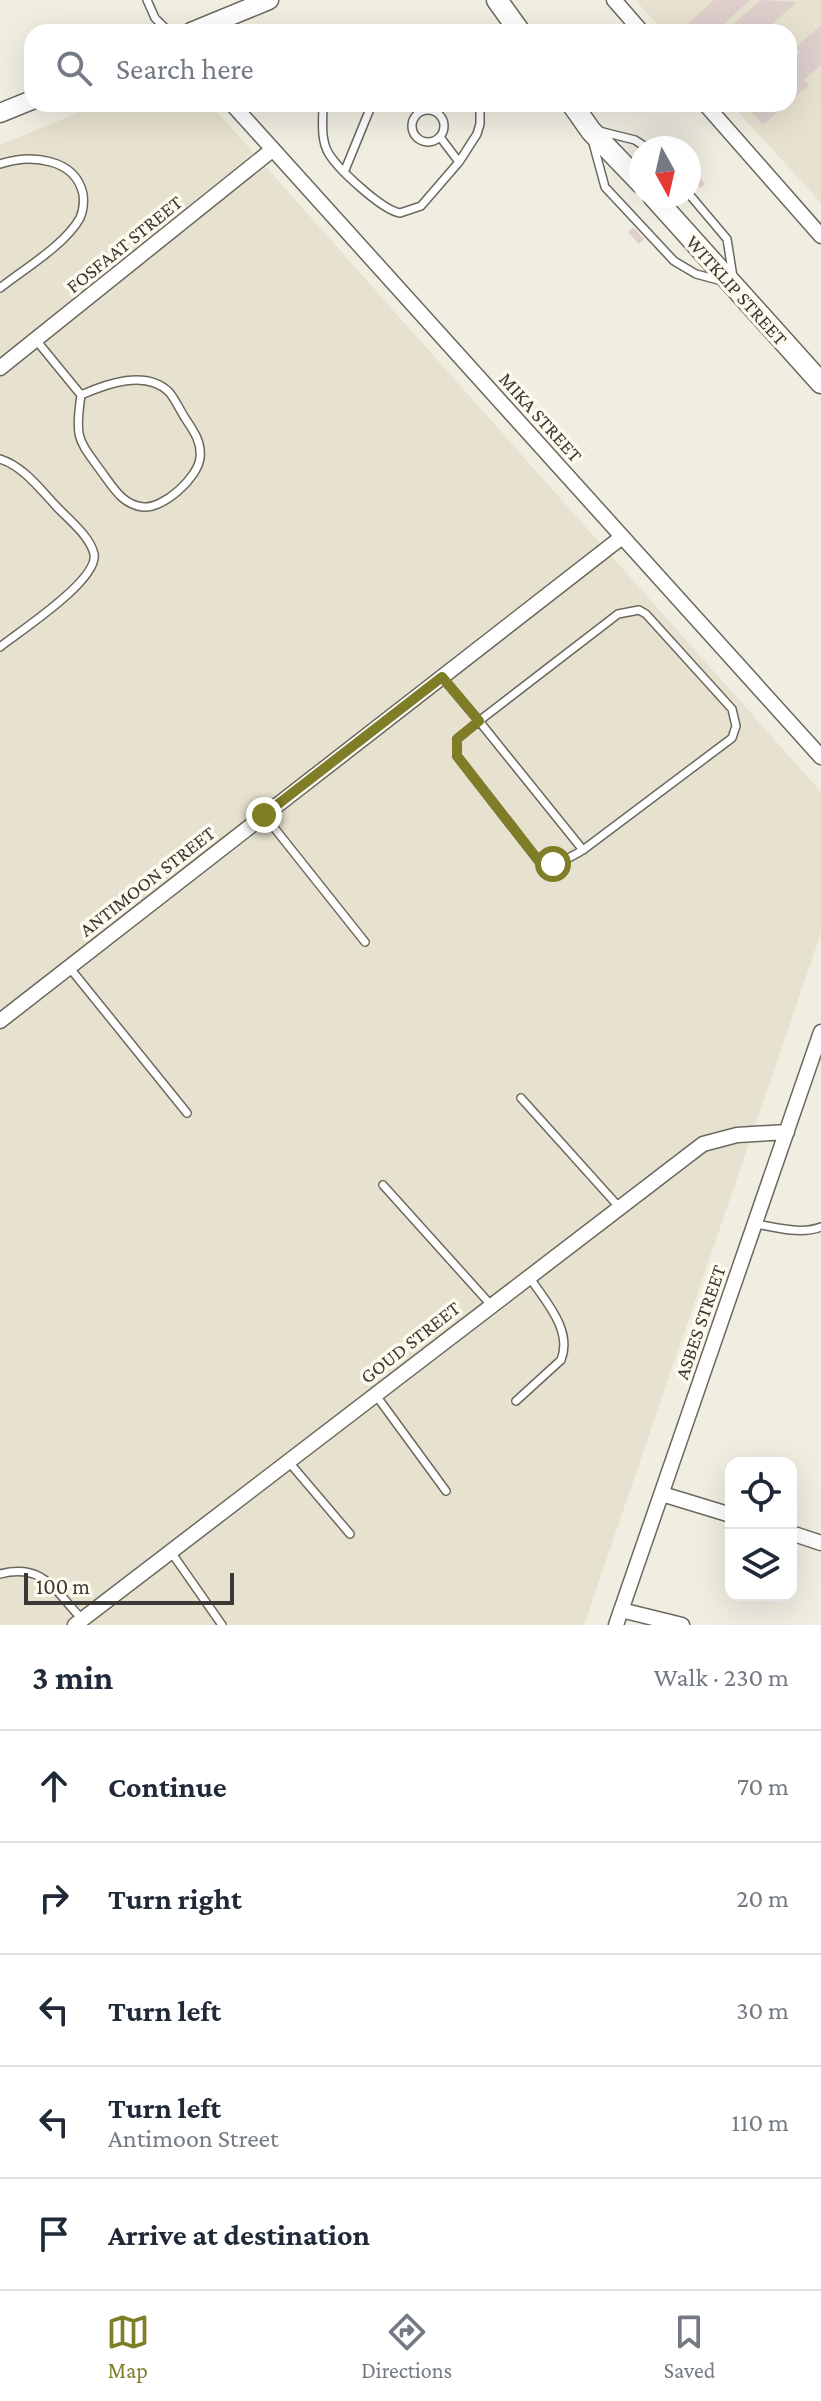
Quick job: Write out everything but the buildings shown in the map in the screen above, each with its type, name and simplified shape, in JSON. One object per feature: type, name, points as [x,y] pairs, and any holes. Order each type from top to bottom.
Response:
[{"type":"main road","points":[[497,0],[514,24]]},
{"type":"main road","points":[[578,112],[590,130],[629,171]]},
{"type":"main road","name":"WITKLIP STREET","points":[[664,208],[821,383]]},
{"type":"street","points":[[210,24],[269,0]]},
{"type":"street","points":[[614,0],[635,24]]},
{"type":"street","points":[[0,113],[24,103]]},
{"type":"street","name":"MIKA STREET","points":[[239,112],[821,757]]},
{"type":"street","points":[[712,112],[821,236]]},
{"type":"street","name":"FOSFAAT STREET","points":[[0,368],[272,150]]},
{"type":"street","name":"ANTIMOON STREET","points":[[0,1021],[622,537]]},
{"type":"street","name":"ASBES STREET","points":[[619,1618],[821,1032]]},
{"type":"street","name":"GOUD STREET","points":[[78,1622],[703,1144],[737,1135],[787,1132]]},
{"type":"street","points":[[662,1494],[725,1513]]},
{"type":"street","points":[[797,1535],[821,1543]]},
{"type":"street","points":[[619,1618],[682,1625]]},
{"type":"lane","points":[[147,0],[161,24]]},
{"type":"lane","points":[[323,112],[328,153],[378,203],[400,213],[421,206],[459,162],[477,134],[479,112]]},
{"type":"lane","points":[[345,170],[369,112]]},
{"type":"lane","points":[[423,112],[416,116],[413,131],[424,142],[440,137]]},
{"type":"lane","points":[[435,112],[443,121],[440,137],[459,162]]},
{"type":"lane","points":[[629,139],[590,130],[605,187],[674,261],[696,274],[733,285],[727,239],[701,208]]},
{"type":"lane","points":[[0,164],[31,160],[53,162],[74,172],[84,201],[81,217],[67,235],[0,288]]},
{"type":"lane","points":[[36,340],[81,395],[77,426],[79,441],[121,499],[144,507],[153,506],[177,492],[195,474],[200,457],[198,437],[168,392],[141,380],[118,381],[81,395]]},
{"type":"lane","points":[[0,459],[28,476],[88,541],[95,559],[76,588],[0,647]]},
{"type":"lane","points":[[631,609],[646,614],[732,709],[736,726],[732,738],[583,850],[553,864],[538,860],[457,756],[457,739],[479,721],[618,614],[631,609]]},
{"type":"lane","points":[[442,677],[583,850]]},
{"type":"lane","points":[[264,815],[365,942]]},
{"type":"lane","points":[[69,967],[187,1113]]},
{"type":"lane","points":[[521,1098],[619,1207]]},
{"type":"lane","points":[[383,1185],[491,1305]]},
{"type":"lane","points":[[755,1224],[794,1230],[821,1227]]},
{"type":"lane","points":[[516,1401],[561,1360],[564,1347],[564,1334],[529,1276]]},
{"type":"lane","points":[[375,1394],[446,1491]]},
{"type":"lane","points":[[288,1461],[350,1534]]},
{"type":"lane","points":[[170,1552],[222,1625]]},
{"type":"lane","points":[[0,1574],[21,1569],[39,1575],[78,1622]]},
{"type":"shaded area","points":[[635,0],[821,0],[821,203],[738,112],[797,112],[797,24],[658,24]]},
{"type":"shaded area","points":[[80,112],[217,112],[821,792],[821,933],[584,1625],[0,1625],[0,145]]},
{"type":"route","points":[[264,815],[442,677],[479,721],[457,739],[457,756],[538,860],[553,864]]}]
